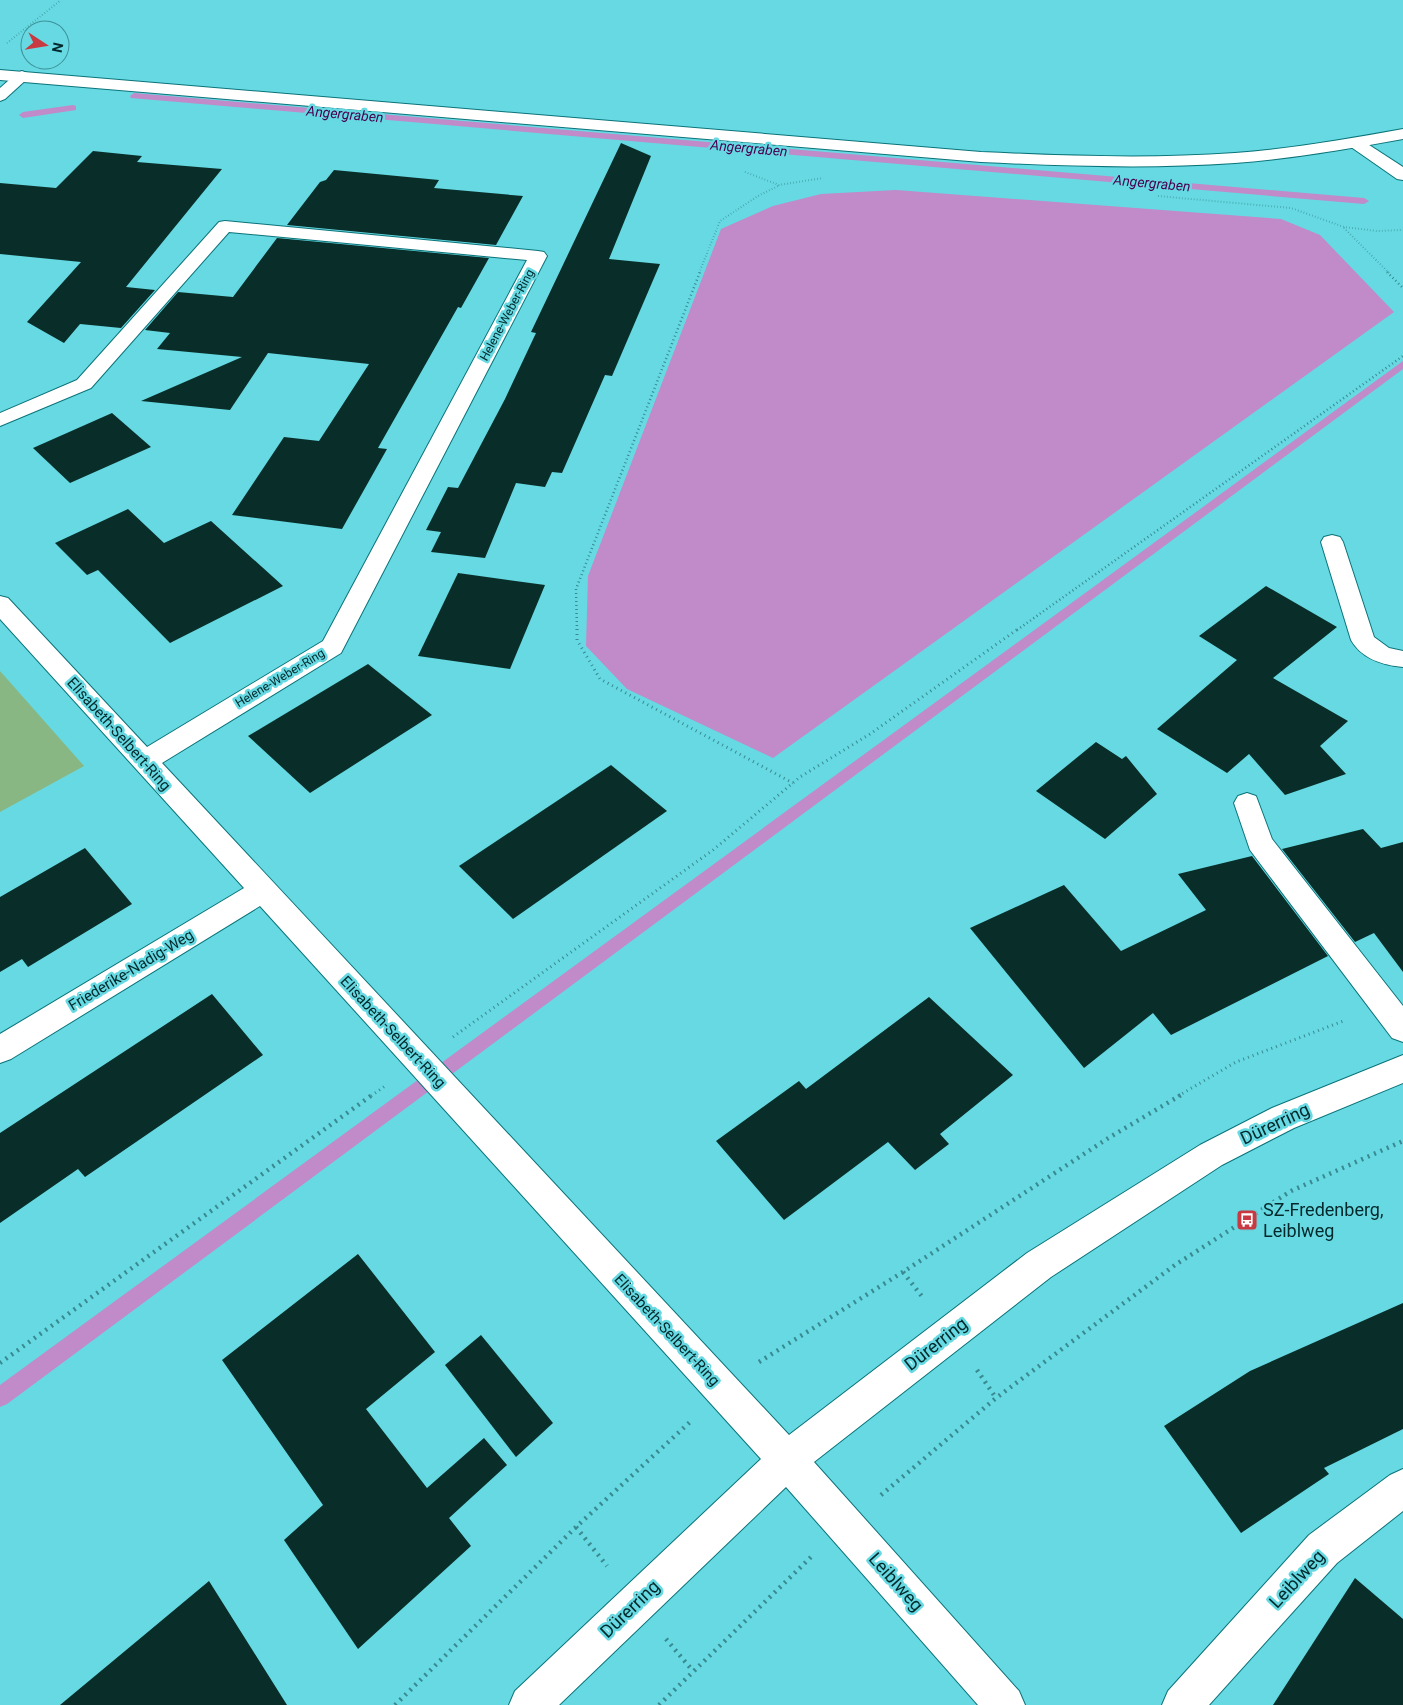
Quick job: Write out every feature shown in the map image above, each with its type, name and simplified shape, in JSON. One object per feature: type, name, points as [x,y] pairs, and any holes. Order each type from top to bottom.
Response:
[{"type":"street","points":[[0,74],[894,151],[1091,163],[1180,162],[1255,157],[1357,144],[1403,134]]},
{"type":"street","points":[[0,96],[22,76]]},
{"type":"street","points":[[1357,144],[1403,175]]},
{"type":"street","name":"Helene-Weber-Ring","points":[[0,420],[84,384],[225,226],[538,256],[332,647],[144,761]]},
{"type":"street","points":[[1332,542],[1363,640],[1370,648],[1379,653],[1403,658]]},
{"type":"street","name":"Elisabeth-Selbert-Ring","points":[[0,604],[10,629],[144,761],[787,1460]]},
{"type":"street","points":[[1247,803],[1260,843],[1403,1029]]},
{"type":"street","name":"Friederike-Nadig-Weg","points":[[0,1050],[263,890]]},
{"type":"street","name":"Dürerring","points":[[529,1705],[787,1460],[1039,1264],[1211,1155],[1283,1118],[1403,1069]]},
{"type":"street","name":"Leiblweg","points":[[787,1460],[1005,1705]]},
{"type":"street","name":"Leiblweg","points":[[1182,1705],[1323,1549],[1403,1488]]},
{"type":"path","points":[[0,48],[61,0]]},
{"type":"path","points":[[779,186],[758,196],[720,221],[576,589],[577,640],[600,679],[793,783]]},
{"type":"path","points":[[1344,227],[1403,288]]},
{"type":"path","points":[[0,1363],[421,1062],[713,850],[793,783],[870,734],[1403,356]]},
{"type":"path","points":[[395,1705],[615,1490],[723,1391],[764,1358],[903,1272],[1110,1137],[1236,1062],[1384,1006]]},
{"type":"path","points":[[660,1705],[801,1565],[996,1398],[1176,1266],[1291,1191],[1403,1141]]},
{"type":"green space","points":[[0,671],[84,766],[0,812]]},
{"type":"shaded area","points":[[896,190],[1281,219],[1320,235],[1394,312],[773,758],[627,689],[586,646],[588,576],[721,229],[773,206],[821,194]]},
{"type":"building","points":[[621,143],[651,156],[609,259],[660,264],[612,376],[605,375],[562,473],[552,472],[545,487],[516,483],[485,558],[431,552],[441,532],[426,530],[448,487],[458,488],[505,399],[536,333],[531,332]]},
{"type":"building","points":[[93,151],[142,156],[137,162],[222,169],[126,287],[155,290],[121,328],[80,324],[64,343],[27,322],[81,262],[0,254],[0,183],[56,188]]},
{"type":"building","points":[[334,170],[439,180],[434,188],[523,196],[496,245],[287,225],[320,182],[326,180]]},
{"type":"building","points":[[277,238],[489,258],[461,308],[458,307],[378,448],[387,449],[342,529],[232,515],[284,437],[319,441],[369,364],[268,353],[230,410],[141,401],[242,357],[157,349],[170,333],[145,330],[178,292],[233,297]]},
{"type":"building","points":[[112,413],[151,447],[70,483],[33,448]]},
{"type":"building","points":[[128,509],[164,543],[211,521],[283,586],[170,643],[98,570],[87,575],[55,543]]},
{"type":"building","points":[[458,573],[545,585],[510,669],[418,656]]},
{"type":"building","points":[[1266,586],[1337,627],[1273,678],[1348,721],[1320,746],[1346,774],[1285,795],[1249,754],[1227,773],[1157,729],[1237,660],[1199,636]]},
{"type":"building","points":[[368,664],[432,715],[310,793],[248,736]]},
{"type":"building","points":[[1096,742],[1122,759],[1126,756],[1157,794],[1105,839],[1036,791]]},
{"type":"building","points":[[611,765],[667,811],[513,919],[459,866]]},
{"type":"building","points":[[1363,829],[1381,848],[1403,842],[1403,972],[1374,933],[1355,942],[1282,849]]},
{"type":"building","points":[[85,848],[132,904],[28,967],[22,959],[0,972],[0,897]]},
{"type":"building","points":[[1252,856],[1328,956],[1171,1035],[1153,1013],[1084,1068],[970,928],[1064,885],[1121,951],[1206,910],[1178,874]]},
{"type":"building","points":[[212,994],[263,1055],[85,1177],[78,1169],[0,1223],[0,1133]]},
{"type":"building","points":[[929,997],[1013,1075],[940,1134],[949,1144],[915,1170],[888,1142],[784,1220],[716,1141],[799,1081],[806,1089]]},
{"type":"building","points":[[358,1254],[435,1352],[366,1409],[427,1488],[484,1438],[507,1465],[449,1518],[471,1546],[358,1649],[284,1540],[323,1505],[222,1360]]},
{"type":"building","points":[[1403,1303],[1403,1429],[1324,1468],[1329,1474],[1241,1533],[1164,1426],[1250,1371]]},
{"type":"building","points":[[481,1335],[553,1423],[516,1457],[445,1365]]},
{"type":"building","points":[[1355,1578],[1403,1619],[1403,1705],[1273,1705]]},
{"type":"building","points":[[209,1581],[287,1705],[60,1705],[137,1641]]},
{"type":"waterway","name":"Angergraben","points":[[134,96],[1364,201]]},
{"type":"waterway","name":"Angergraben","points":[[23,115],[73,108]]},
{"type":"waterway","points":[[0,1397],[1403,364]]},
{"type":"place","name":"SZ-Fredenberg, Leiblweg","points":[[1247,1220]]}]
